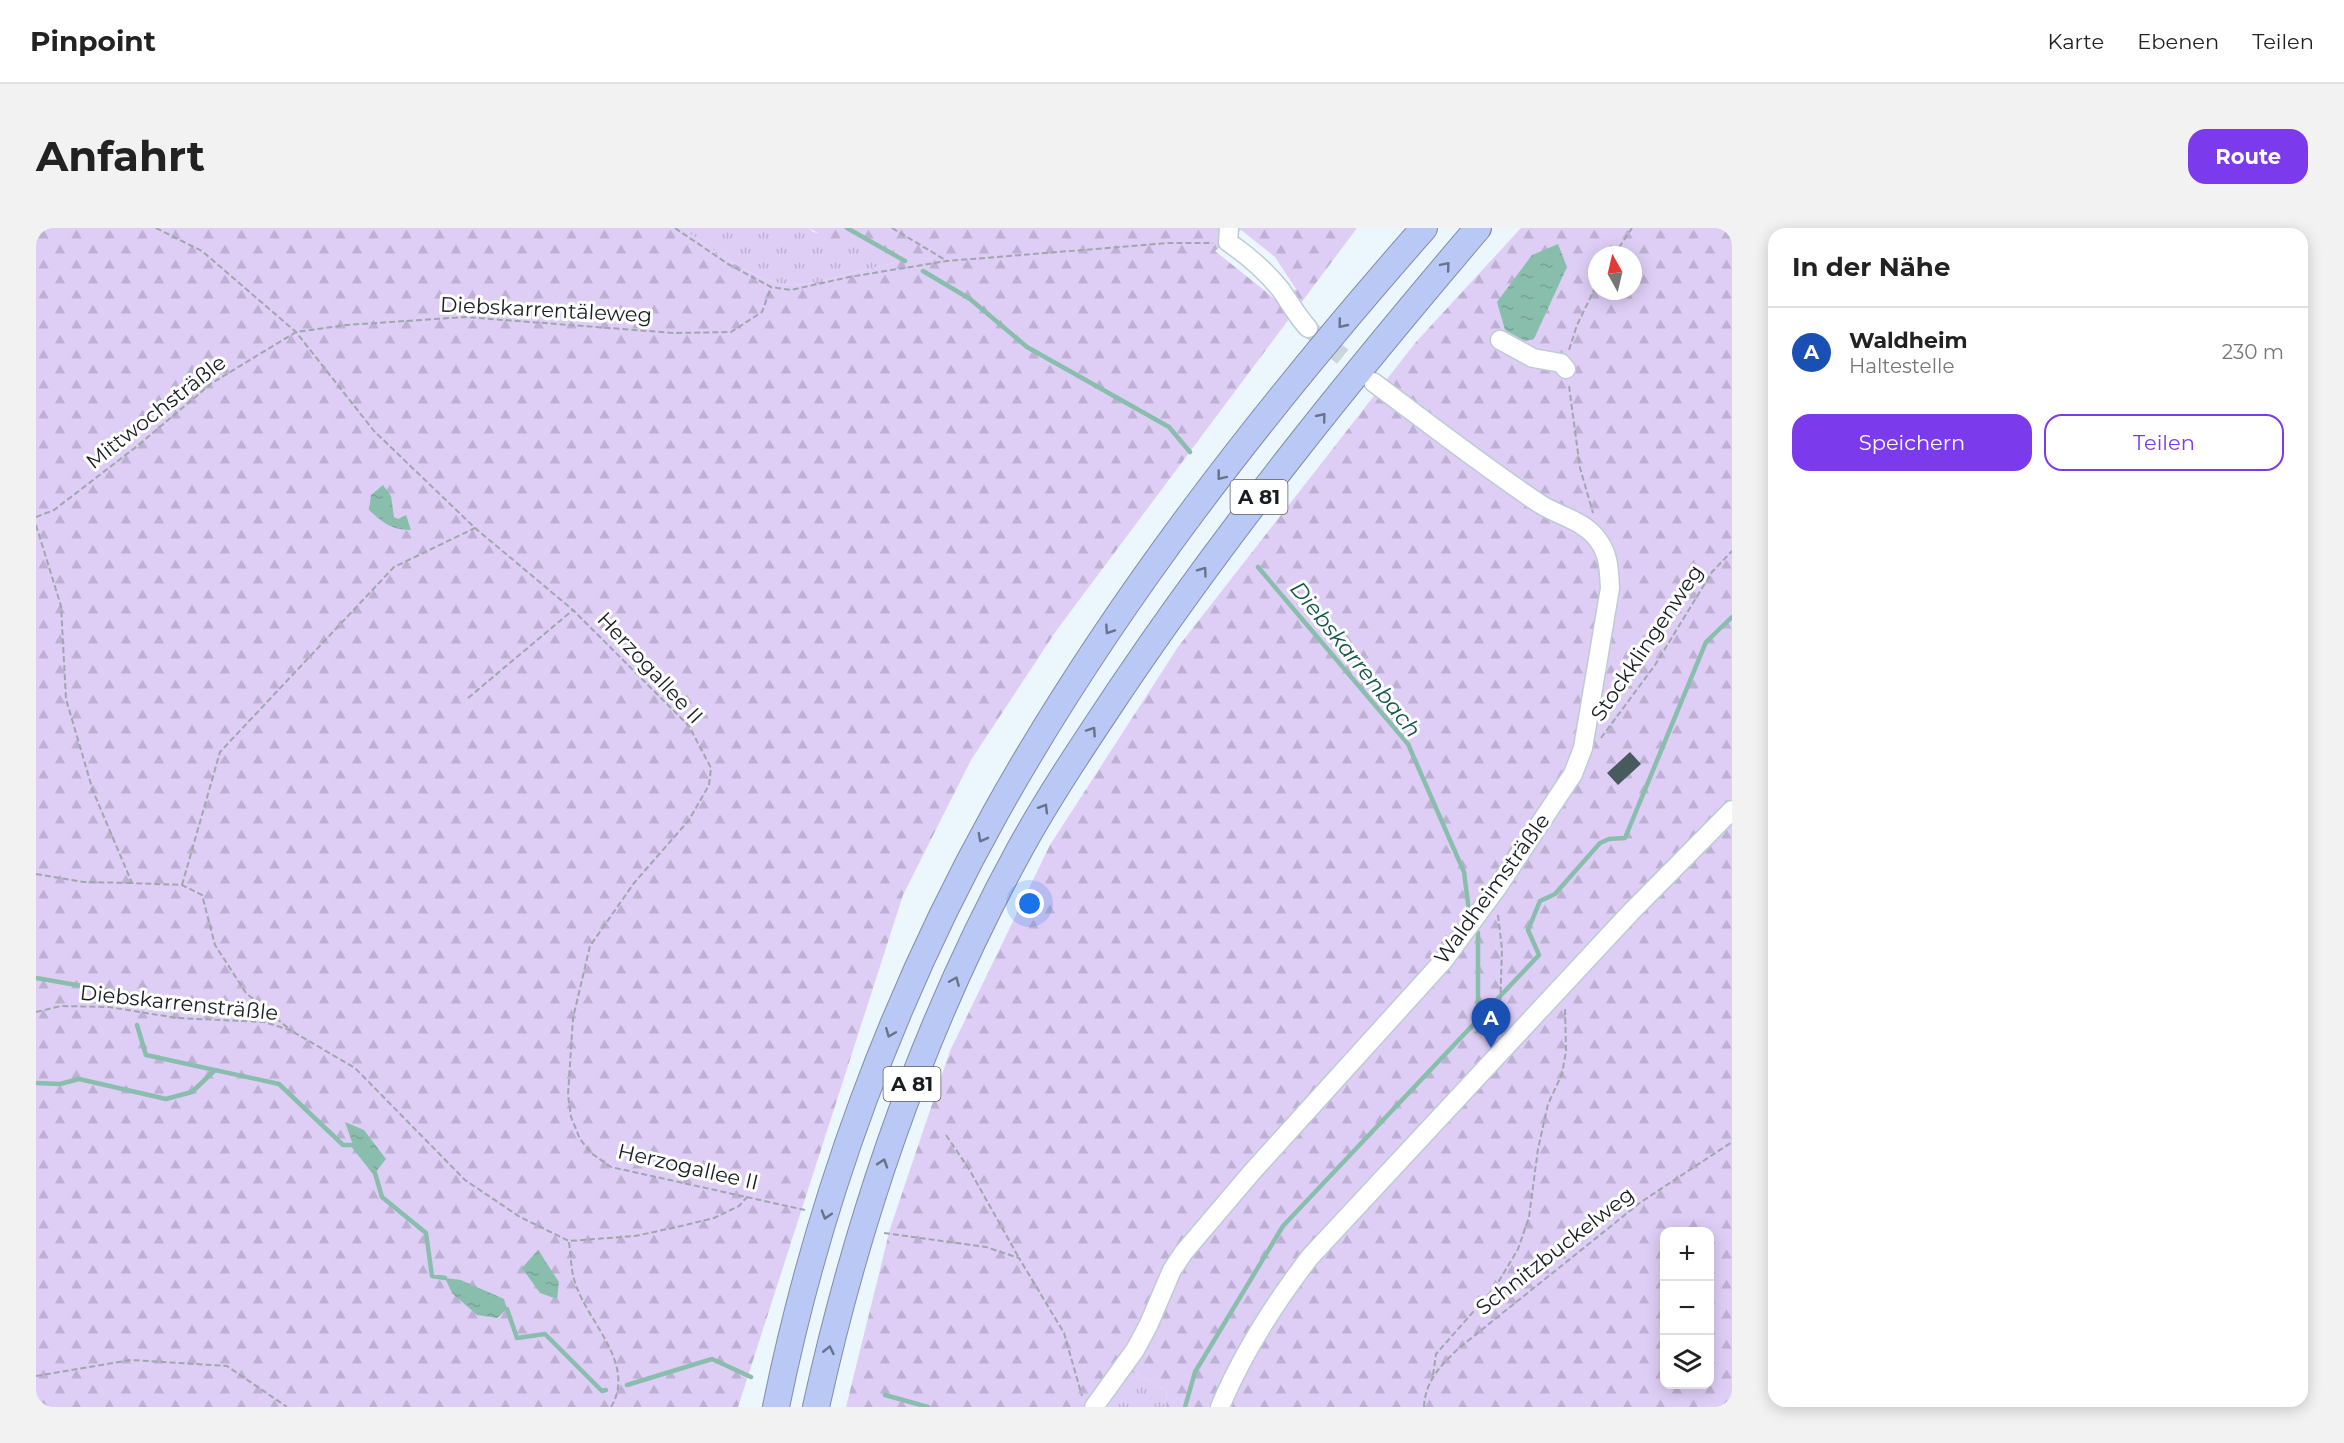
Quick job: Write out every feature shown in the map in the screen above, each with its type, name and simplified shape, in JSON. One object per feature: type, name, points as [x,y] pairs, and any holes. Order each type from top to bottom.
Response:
[{"type":"highway","name":"A 81","points":[[776,1407],[808,1274],[857,1120],[893,1027],[927,950],[994,815],[1076,678],[1142,582],[1247,443],[1424,228]]},
{"type":"highway","name":"A 81","points":[[816,1407],[844,1290],[896,1128],[962,965],[1026,838],[1089,735],[1227,539],[1340,394],[1478,228]]},
{"type":"street","points":[[1228,235],[1280,289],[1296,316],[1308,328]]},
{"type":"street","points":[[1500,340],[1533,358],[1561,363],[1566,369]]},
{"type":"street","points":[[1373,382],[1542,505],[1588,530],[1598,539]]},
{"type":"street","name":"Waldheimsträßle","points":[[1090,1405],[1135,1350],[1149,1326],[1172,1269],[1184,1252],[1252,1172],[1444,960],[1497,888],[1573,774],[1583,748],[1610,588],[1608,563],[1598,539]]},
{"type":"street","points":[[1220,1407],[1236,1369],[1277,1301],[1310,1257],[1560,987],[1732,810]]},
{"type":"path","name":"Herzogallee II","points":[[156,228],[202,251],[296,332],[374,431],[475,528],[573,610],[689,726],[711,768],[709,785],[689,820],[634,883],[590,945],[571,1038],[568,1095],[571,1118],[580,1139],[591,1153],[611,1167],[806,1209]]},
{"type":"path","points":[[675,228],[728,264],[771,287],[791,290],[849,276],[947,261],[1169,243],[1228,235]]},
{"type":"path","points":[[892,228],[947,261]]},
{"type":"path","points":[[1620,246],[1632,228]]},
{"type":"path","name":"Diebskarrentäleweg","points":[[296,332],[346,325],[465,317],[674,333],[731,332],[762,312],[771,287]]},
{"type":"path","points":[[1590,300],[1569,346],[1566,369],[1580,468],[1597,527],[1598,539]]},
{"type":"path","name":"Mittwochsträßle","points":[[36,517],[54,510],[136,447],[212,383],[296,332]]},
{"type":"path","points":[[36,525],[61,606],[66,699],[93,790],[132,883]]},
{"type":"path","points":[[182,885],[219,752],[394,567],[475,528]]},
{"type":"path","name":"Stockklingenweg","points":[[1583,748],[1600,739],[1613,723],[1654,665],[1712,572],[1732,551]]},
{"type":"path","points":[[468,698],[573,610]]},
{"type":"path","points":[[36,874],[84,882],[182,885],[202,895],[215,945],[246,993],[290,1030]]},
{"type":"path","points":[[1497,888],[1502,949],[1500,1002],[1503,1024]]},
{"type":"path","points":[[1433,1375],[1436,1354],[1496,1286],[1518,1249],[1529,1217],[1538,1149],[1548,1104],[1562,1074],[1565,1040],[1564,1005],[1560,987]]},
{"type":"path","name":"Diebskarrensträßle","points":[[36,1012],[61,1006],[109,1007],[177,1018],[264,1022],[290,1030],[355,1068],[465,1180],[520,1216],[569,1241]]},
{"type":"path","points":[[946,1135],[969,1169],[1064,1333],[1090,1405]]},
{"type":"path","name":"Schnitzbuckelweg","points":[[1424,1407],[1426,1388],[1433,1375],[1459,1347],[1641,1202],[1732,1142]]},
{"type":"path","points":[[612,1407],[618,1395],[619,1377],[613,1357],[577,1290],[569,1241],[598,1241],[714,1218],[739,1206],[747,1197]]},
{"type":"path","points":[[884,1233],[986,1247],[1019,1258]]},
{"type":"path","points":[[36,1376],[131,1360],[227,1366],[287,1407]]},
{"type":"green space","points":[[36,228],[682,228],[720,255],[750,272],[765,279],[793,285],[830,279],[894,263],[903,251],[839,243],[808,228],[1357,228],[1056,631],[971,760],[903,895],[738,1407],[36,1407]],"holes":[[[1241,230],[1275,257],[1296,289],[1280,303],[1215,251]]]},
{"type":"green space","points":[[682,228],[808,228],[813,232],[904,250],[894,263],[830,279],[793,285],[765,279],[750,272],[720,255]]},
{"type":"green space","points":[[1521,228],[1732,228],[1732,1407],[1166,1407],[1167,1391],[1130,1371],[1108,1407],[846,1407],[890,1229],[950,1051],[1050,845],[1178,647],[1416,342]]},
{"type":"green space","points":[[1130,1371],[1167,1391],[1166,1407],[1108,1407]]},
{"type":"water","points":[[1558,244],[1567,267],[1534,339],[1525,341],[1505,330],[1497,302],[1532,255]]},
{"type":"water","points":[[383,485],[391,496],[394,517],[398,519],[406,515],[411,530],[388,525],[369,510],[371,495]]},
{"type":"water","points":[[345,1122],[364,1130],[386,1159],[375,1173],[353,1145]]},
{"type":"water","points":[[538,1250],[559,1282],[557,1299],[540,1293],[522,1268]]},
{"type":"water","points":[[445,1278],[461,1280],[504,1299],[507,1309],[497,1318],[477,1315],[452,1293]]},
{"type":"building","points":[[1630,752],[1641,764],[1618,785],[1607,773]]},
{"type":"waterway","points":[[847,228],[905,261]]},
{"type":"waterway","name":"Diebskarrenbach","points":[[923,271],[970,299],[1027,347],[1169,427],[1190,452]]},
{"type":"waterway","name":"Diebskarrenbach","points":[[1258,567],[1408,744],[1464,872],[1469,911]]},
{"type":"waterway","points":[[1185,1407],[1195,1372],[1283,1226],[1539,955],[1528,930],[1540,901],[1555,894],[1600,843],[1609,839],[1625,838],[1706,642],[1732,617]]},
{"type":"waterway","points":[[1478,933],[1478,1019]]},
{"type":"waterway","points":[[36,978],[140,996]]},
{"type":"waterway","points":[[137,1025],[146,1055],[279,1084],[343,1145],[353,1145],[375,1173],[382,1197],[426,1233],[432,1276],[445,1278]]},
{"type":"waterway","points":[[36,1083],[60,1084],[79,1079],[166,1099],[192,1092],[214,1071]]},
{"type":"waterway","points":[[507,1309],[517,1338],[545,1334],[602,1391],[606,1390]]},
{"type":"waterway","points":[[627,1385],[712,1359],[751,1377]]},
{"type":"waterway","points":[[885,1395],[928,1407]]},
{"type":"tunnel","points":[[1308,328],[1367,377]]},
{"type":"place","name":"Waldheim","points":[[1491,1048]]}]
